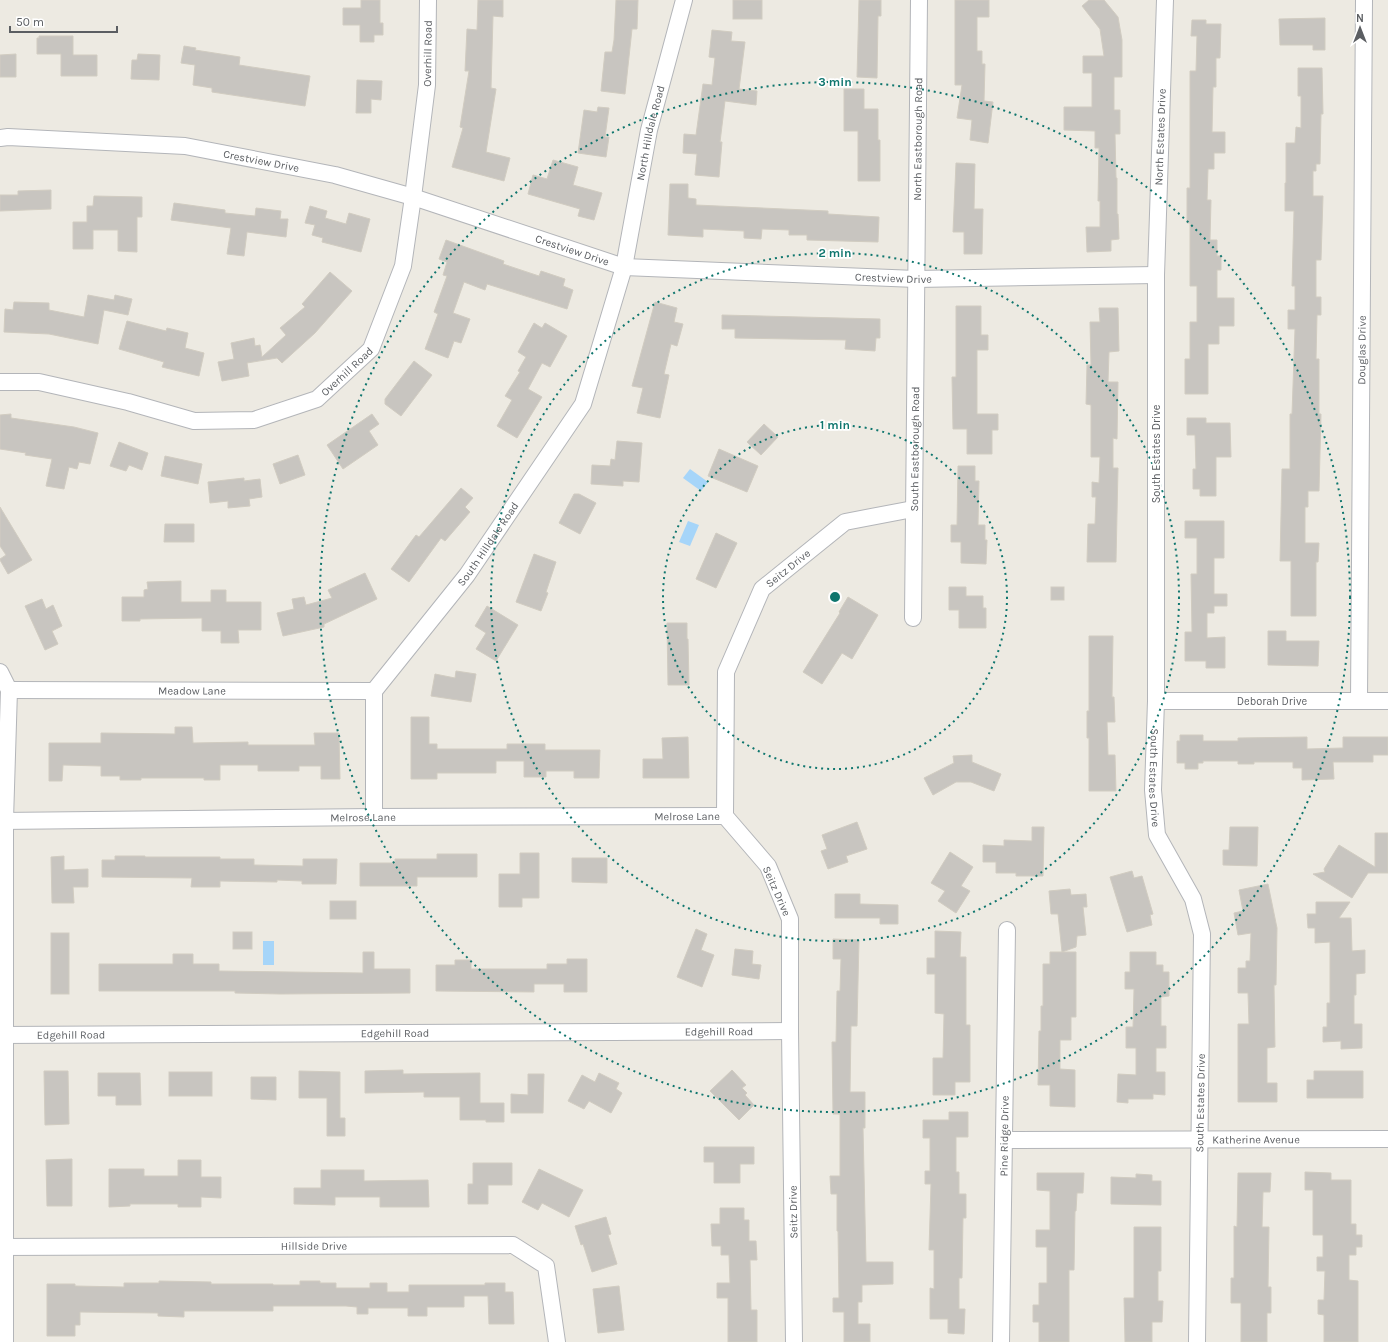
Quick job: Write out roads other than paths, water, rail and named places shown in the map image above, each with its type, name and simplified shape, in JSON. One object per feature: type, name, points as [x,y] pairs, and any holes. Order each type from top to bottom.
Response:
[{"type":"street","name":"Overhill Road","points":[[0,382],[39,382],[128,402],[194,421],[254,420],[317,399],[371,349],[403,266],[427,85],[428,0]]},
{"type":"street","name":"North Hilldale Road","points":[[624,267],[649,130],[684,0]]},
{"type":"street","name":"North Eastborough Road","points":[[916,279],[919,0]]},
{"type":"street","name":"North Estates Drive","points":[[1156,275],[1165,0]]},
{"type":"street","name":"Douglas Drive","points":[[1358,701],[1364,0]]},
{"type":"street","name":"Crestview Drive","points":[[0,138],[8,137],[185,146],[335,175],[413,197],[624,267],[916,279],[1156,275]]},
{"type":"street","name":"South Hilldale Road","points":[[374,691],[466,575],[583,404],[624,267]]},
{"type":"street","name":"South Estates Drive","points":[[1156,275],[1156,701],[1153,790],[1157,835],[1193,899],[1202,934],[1197,1342]]},
{"type":"street","name":"South Eastborough Road","points":[[913,618],[916,279]]},
{"type":"street","name":"Seitz Drive","points":[[794,1342],[790,919],[768,866],[725,816],[726,672],[762,589],[845,522],[914,509]]},
{"type":"street","points":[[0,672],[9,690],[2,820],[2,1248],[5,1342]]},
{"type":"street","name":"Meadow Lane","points":[[9,690],[374,691]]},
{"type":"street","points":[[374,691],[374,817]]},
{"type":"street","name":"Deborah Drive","points":[[1156,701],[1388,701]]},
{"type":"street","name":"Melrose Lane","points":[[2,820],[725,816]]},
{"type":"street","name":"Pine Ridge Drive","points":[[1002,1342],[1007,930]]},
{"type":"street","name":"Edgehill Road","points":[[3,1035],[790,1031]]},
{"type":"street","name":"Katherine Avenue","points":[[1004,1140],[1388,1139]]},
{"type":"street","name":"Hillside Drive","points":[[2,1248],[513,1245],[546,1266],[557,1342]]},
{"type":"water","points":[[690,469],[708,482],[701,491],[683,478]]},
{"type":"water","points":[[688,521],[699,525],[690,546],[679,542]]},
{"type":"water","points":[[263,941],[274,941],[274,965],[263,965]]}]
